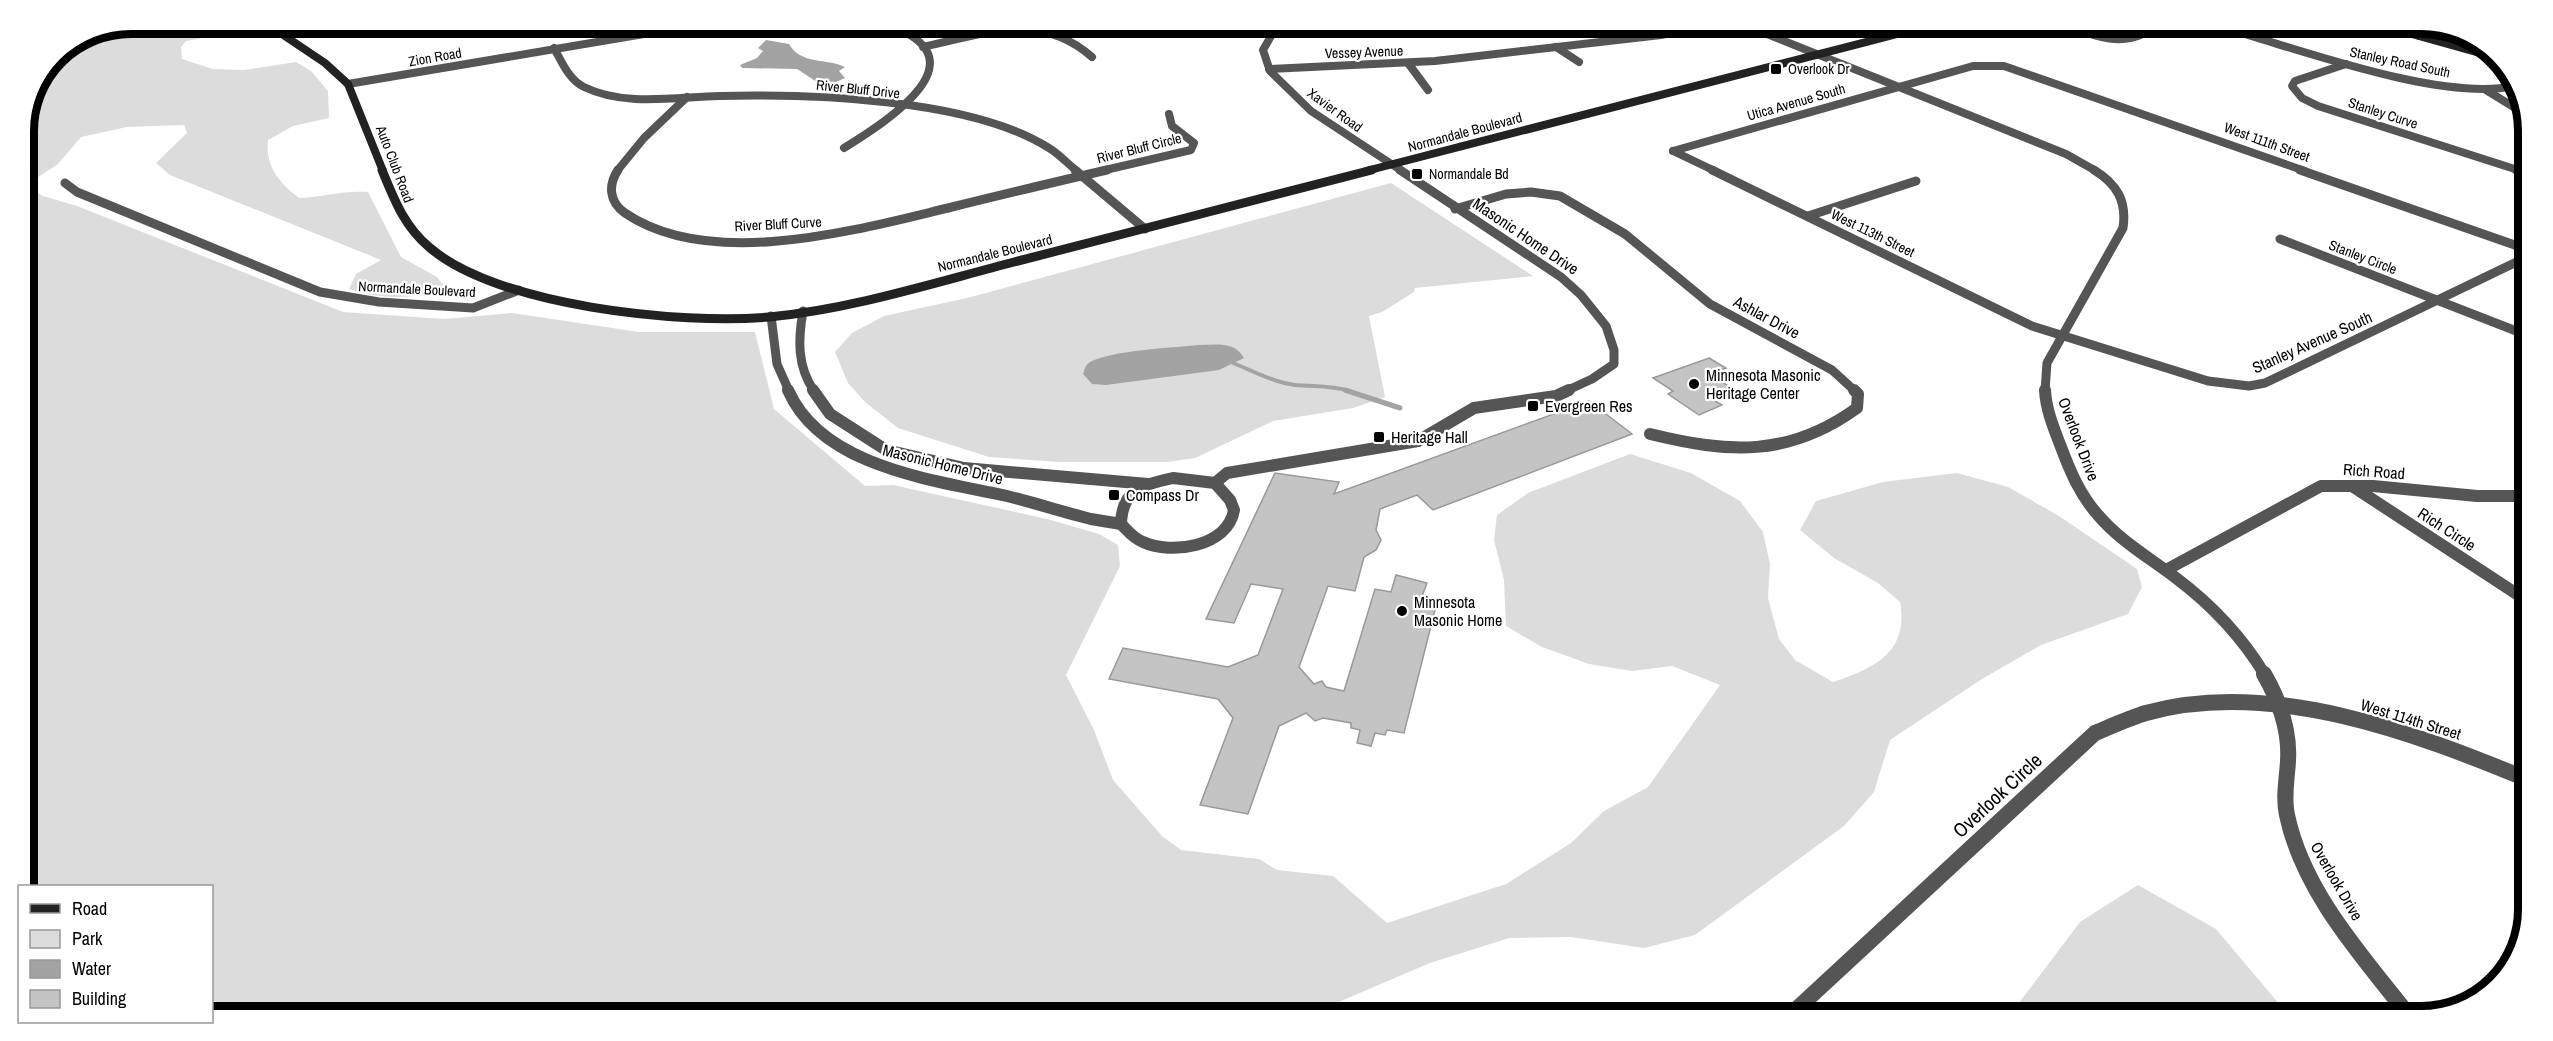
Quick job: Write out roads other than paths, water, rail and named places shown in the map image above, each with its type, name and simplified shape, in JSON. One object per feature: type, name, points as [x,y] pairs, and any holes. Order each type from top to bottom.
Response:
[{"type":"street","name":"Auto Club Road","points":[[282,34],[339,74],[348,84],[399,211],[410,229],[427,247],[451,263],[519,290]]},
{"type":"street","name":"Zion Road","points":[[348,84],[641,34]]},
{"type":"street","points":[[844,148],[905,107],[926,83],[931,71],[930,60],[923,46],[907,34]]},
{"type":"street","points":[[923,46],[992,34]]},
{"type":"street","points":[[1053,34],[1064,36],[1092,57]]},
{"type":"street","points":[[1269,69],[1263,50],[1272,34]]},
{"type":"street","points":[[1638,34],[1643,37]]},
{"type":"street","name":"Vessey Avenue","points":[[1269,69],[1408,63],[1658,34]]},
{"type":"street","name":"Overlook Drive","points":[[1767,34],[2066,154],[2105,177],[2118,190],[2126,204],[2127,216],[2123,228],[2048,363],[2044,378],[2048,412],[2077,486],[2092,508],[2115,532],[2166,570],[2215,612],[2243,643],[2266,676],[2278,705],[2288,745],[2286,809],[2296,844],[2316,885],[2343,927],[2402,1006]]},
{"type":"street","name":"Normandale Boulevard","points":[[65,183],[77,192],[320,292],[379,302],[473,308],[519,290],[650,314],[718,318],[771,316],[876,298],[1898,34]]},
{"type":"street","points":[[2091,34],[2121,39],[2139,37],[2143,34]]},
{"type":"street","points":[[2412,34],[2475,52]]},
{"type":"street","points":[[2419,36],[2424,34]]},
{"type":"street","name":"Stanley Road South","points":[[2248,35],[2346,64],[2400,77],[2485,89],[2507,87]]},
{"type":"street","points":[[1556,46],[1579,62]]},
{"type":"street","name":"River Bluff Drive","points":[[554,48],[571,77],[585,88],[624,96],[806,97],[905,107],[961,116],[1010,129],[1049,147],[1145,229]]},
{"type":"street","points":[[1408,63],[1428,90]]},
{"type":"street","name":"Stanley Curve","points":[[2346,64],[2295,81],[2292,86],[2294,92],[2313,104],[2329,110],[2518,170]]},
{"type":"street","name":"Utica Avenue South","points":[[1673,151],[1973,66],[1996,65]]},
{"type":"street","name":"West 111th Street","points":[[1996,65],[2020,70],[2518,246]]},
{"type":"street","name":"Xavier Road","points":[[1269,69],[1311,111],[1392,165]]},
{"type":"street","points":[[2485,89],[2515,108]]},
{"type":"street","name":"River Bluff Curve","points":[[687,97],[623,163],[610,186],[617,207],[628,217],[643,225],[686,237],[745,241],[812,238],[878,225],[1083,176]]},
{"type":"street","name":"River Bluff Circle","points":[[1083,176],[1191,150],[1194,143],[1172,126],[1169,114]]},
{"type":"street","name":"West 113th Street","points":[[1673,151],[2032,326],[2062,336]]},
{"type":"street","name":"Masonic Home Drive","points":[[1215,483],[1227,473],[1418,441],[1434,434],[1474,408],[1556,396],[1592,379],[1614,364],[1616,350],[1612,336],[1605,322],[1584,295],[1545,266],[1455,209],[1392,165]]},
{"type":"street","points":[[1808,216],[1916,180]]},
{"type":"street","name":"Ashlar Drive","points":[[1455,209],[1506,194],[1531,192],[1560,196],[1625,234],[1710,304],[1832,370],[1858,394],[1857,408],[1842,421],[1807,436],[1777,442],[1716,449],[1650,434]]},
{"type":"street","name":"Stanley Circle","points":[[2280,239],[2518,332]]},
{"type":"street","name":"Stanley Avenue South","points":[[2062,336],[2208,381],[2249,386],[2265,383],[2518,261]]},
{"type":"street","name":"Masonic Home Drive","points":[[803,311],[798,339],[800,359],[809,384],[830,414],[886,450],[964,468],[1148,484]]},
{"type":"street","name":"Masonic Home Drive","points":[[771,316],[783,385],[804,418],[844,451],[893,471],[1010,497],[1089,521],[1121,525]]},
{"type":"street","points":[[1173,478],[1215,483],[1232,502],[1233,518],[1224,531],[1203,544],[1178,549],[1160,548],[1137,540],[1121,525],[1120,508],[1131,493],[1148,484],[1173,478]]},
{"type":"street","name":"Rich Road","points":[[2166,570],[2321,486],[2348,484],[2457,496],[2518,496]]},
{"type":"street","name":"Rich Circle","points":[[2348,484],[2518,595]]},
{"type":"street","name":"Overlook Circle","points":[[1800,1006],[2095,732],[2123,718],[2156,708],[2194,702],[2278,705]]},
{"type":"street","name":"West 114th Street","points":[[2278,705],[2345,718],[2416,738],[2518,776]]},
{"type":"water","points":[[766,40],[789,44],[794,51],[807,58],[845,67],[839,71],[845,78],[834,83],[820,84],[797,69],[742,68],[740,65],[757,58],[763,51],[758,48]]},
{"type":"water","points":[[1199,345],[1230,346],[1244,358],[1219,370],[1106,385],[1092,384],[1083,374],[1090,362],[1100,358],[1143,350]]},
{"type":"waterway","points":[[1233,363],[1287,384],[1350,391]]},
{"type":"waterway","points":[[1345,390],[1400,408]]},
{"type":"place","name":"Overlook Dr","points":[[1776,69]]},
{"type":"place","name":"Normandale Bd","points":[[1417,174]]},
{"type":"place","name":"Minnesota Masonic Heritage Center","points":[[1694,384]]},
{"type":"place","name":"Evergreen Res","points":[[1533,406]]},
{"type":"place","name":"Heritage Hall","points":[[1379,437]]},
{"type":"place","name":"Compass Dr","points":[[1114,495]]},
{"type":"place","name":"Minnesota Masonic Home","points":[[1402,611]]}]
